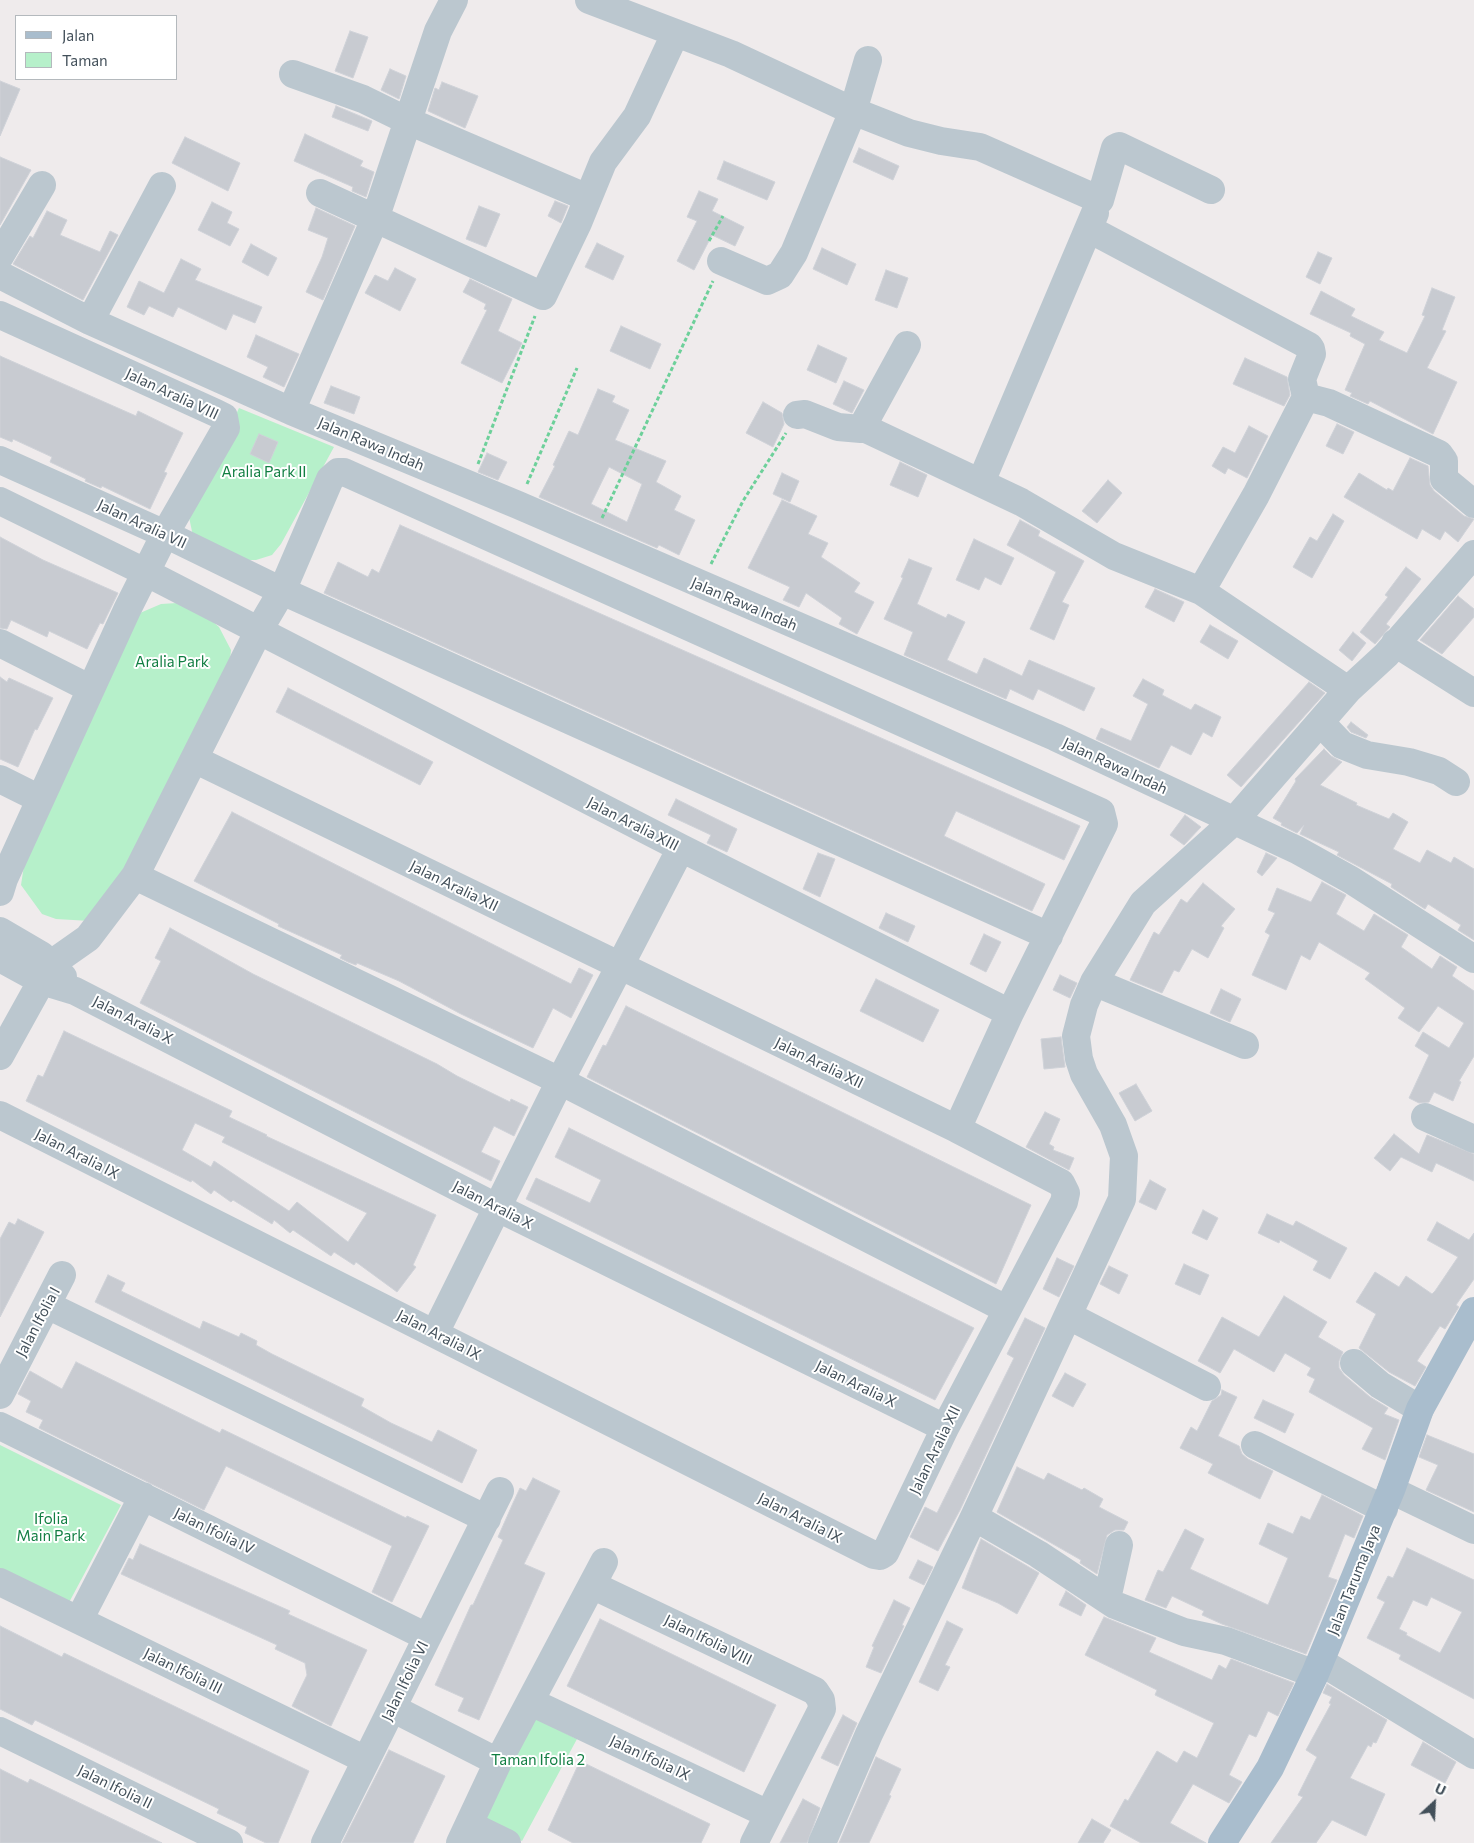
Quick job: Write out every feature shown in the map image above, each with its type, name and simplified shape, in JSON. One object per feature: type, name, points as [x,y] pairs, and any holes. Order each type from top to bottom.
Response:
[{"type":"main road","name":"Jalan Taruma Jaya","points":[[1222,1843],[1270,1768],[1318,1668],[1388,1499],[1420,1409],[1471,1323]]},
{"type":"street","points":[[291,411],[375,220],[438,32],[454,0]]},
{"type":"street","points":[[588,0],[731,54],[853,110],[909,133],[941,141],[980,147],[1100,200]]},
{"type":"street","points":[[320,193],[543,296],[603,162],[637,116],[676,34]]},
{"type":"street","points":[[722,262],[767,281],[779,276],[794,253],[853,110],[868,60]]},
{"type":"street","points":[[293,74],[364,99],[408,121],[588,198]]},
{"type":"street","points":[[980,482],[1089,229],[1100,200],[1115,148],[1119,146],[1212,190]]},
{"type":"street","points":[[0,256],[42,185]]},
{"type":"street","points":[[90,322],[162,186]]},
{"type":"street","points":[[1089,229],[1309,346],[1312,354],[1302,379],[1306,397],[1261,486],[1201,591]]},
{"type":"street","name":"Jalan Rawa Indah","points":[[0,275],[90,322],[291,411],[518,505],[1055,738],[1297,850],[1351,880],[1474,959]]},
{"type":"street","name":"Jalan Aralia VIII","points":[[0,315],[224,417],[226,428],[224,434],[165,534]]},
{"type":"street","points":[[797,415],[804,414],[838,427],[855,430],[862,427],[907,345]]},
{"type":"street","points":[[1306,397],[1329,403],[1439,454],[1444,461],[1444,479],[1474,504]]},
{"type":"street","points":[[862,427],[1021,502],[1114,556],[1201,591],[1348,690]]},
{"type":"street","name":"Jalan Aralia VII","points":[[0,460],[165,534],[282,591],[1049,936]]},
{"type":"street","points":[[0,1056],[46,972],[88,938],[135,876],[259,630],[282,591],[330,479],[338,472],[347,473],[1097,809],[1104,820],[1104,824],[1010,1013],[957,1130]]},
{"type":"street","points":[[0,501],[147,573]]},
{"type":"street","points":[[0,892],[40,799],[165,534]]},
{"type":"street","points":[[822,1843],[869,1734],[974,1517],[1122,1199],[1124,1156],[1113,1125],[1084,1074],[1079,1059],[1076,1036],[1084,1005],[1094,982],[1143,903],[1234,821],[1348,690],[1396,644],[1474,554]]},
{"type":"street","name":"Jalan Aralia XIII","points":[[147,573],[681,848],[1010,1013]]},
{"type":"street","points":[[0,643],[91,689]]},
{"type":"street","points":[[1396,644],[1474,694]]},
{"type":"street","points":[[1320,722],[1342,745],[1367,755],[1409,762],[1439,771],[1456,782]]},
{"type":"street","name":"Jalan Aralia XII","points":[[194,759],[957,1130],[1061,1183],[1064,1187],[1064,1202],[945,1428],[886,1553],[877,1556]]},
{"type":"street","points":[[0,779],[40,799]]},
{"type":"street","points":[[435,1333],[560,1080],[681,848]]},
{"type":"street","points":[[135,876],[560,1080],[1006,1309]]},
{"type":"street","points":[[0,931],[41,955],[46,972]]},
{"type":"street","points":[[0,958],[46,972]]},
{"type":"street","name":"Jalan Aralia X","points":[[46,972],[75,990],[498,1208],[945,1428]]},
{"type":"street","points":[[1094,982],[1245,1044]]},
{"type":"street","name":"Jalan Aralia IX","points":[[0,1116],[877,1556]]},
{"type":"street","points":[[1425,1117],[1474,1139]]},
{"type":"street","name":"Jalan Ifolia I","points":[[0,1394],[62,1275]]},
{"type":"street","points":[[47,1305],[487,1519]]},
{"type":"street","points":[[1069,1316],[1207,1386]]},
{"type":"street","points":[[1354,1363],[1380,1385],[1420,1409]]},
{"type":"street","name":"Jalan Ifolia IV","points":[[0,1426],[427,1637]]},
{"type":"street","points":[[1255,1445],[1388,1499],[1474,1530]]},
{"type":"street","name":"Jalan Ifolia VI","points":[[325,1843],[500,1491]]},
{"type":"street","points":[[79,1620],[143,1496]]},
{"type":"street","points":[[974,1517],[1038,1554],[1116,1605],[1184,1632],[1226,1641],[1318,1668],[1474,1754]]},
{"type":"street","points":[[1106,1599],[1119,1545]]},
{"type":"street","name":"Jalan Ifolia VIII","points":[[531,1702],[598,1574],[815,1691],[821,1700],[822,1708],[768,1814]]},
{"type":"street","name":"Jalan Ifolia III","points":[[0,1582],[366,1760]]},
{"type":"street","points":[[506,1843],[465,1834],[498,1762],[531,1702]]},
{"type":"street","name":"Jalan Ifolia IX","points":[[531,1702],[768,1814]]},
{"type":"street","points":[[392,1708],[498,1762]]},
{"type":"street","name":"Jalan Ifolia II","points":[[0,1731],[229,1843]]},
{"type":"street","points":[[754,1843],[768,1814]]},
{"type":"path","points":[[593,538],[722,262],[711,250],[708,243],[723,216]]},
{"type":"path","points":[[470,485],[543,296]]},
{"type":"path","points":[[518,505],[577,368]]},
{"type":"path","points":[[701,585],[743,502],[797,415]]},
{"type":"green space","name":"Aralia Park II","points":[[239,408],[334,447],[281,544],[272,555],[256,560],[235,560],[194,541],[189,517]]},
{"type":"green space","name":"Aralia Park","points":[[177,603],[195,606],[219,627],[231,650],[229,670],[120,892],[90,921],[56,919],[42,914],[21,885],[25,859],[133,616],[161,604]]},
{"type":"green space","name":"Ifolia Main Park","points":[[0,1445],[121,1505],[65,1610],[0,1578]]},
{"type":"green space","name":"Taman Ifolia 2","points":[[533,1717],[577,1739],[522,1841],[480,1820]]},
{"type":"building","points":[[350,31],[368,37],[353,78],[335,71]]},
{"type":"building","points":[[390,69],[406,76],[399,99],[381,90]]},
{"type":"building","points":[[0,81],[20,89],[0,136]]},
{"type":"building","points":[[442,82],[478,96],[465,128],[428,111],[435,88],[439,90]]},
{"type":"building","points":[[336,106],[372,121],[368,131],[332,117]]},
{"type":"building","points":[[305,134],[363,161],[360,166],[374,172],[366,197],[352,191],[353,187],[294,161]]},
{"type":"building","points":[[185,137],[240,163],[228,191],[172,163]]},
{"type":"building","points":[[859,148],[899,166],[893,180],[853,162]]},
{"type":"building","points":[[0,157],[31,170],[0,225]]},
{"type":"building","points":[[724,161],[775,182],[767,200],[717,179]]},
{"type":"building","points":[[699,191],[718,199],[712,211],[744,227],[735,246],[712,235],[694,270],[677,261],[697,221],[687,217]]},
{"type":"building","points":[[555,201],[568,206],[561,223],[548,216]]},
{"type":"building","points":[[212,202],[232,212],[227,223],[239,229],[230,246],[198,230]]},
{"type":"building","points":[[479,206],[500,214],[486,247],[466,239]]},
{"type":"building","points":[[316,208],[355,226],[323,300],[306,292],[322,257],[328,238],[308,230]]},
{"type":"building","points":[[47,211],[67,220],[60,235],[100,252],[110,231],[118,235],[83,300],[13,264],[30,236],[33,238]]},
{"type":"building","points":[[597,243],[624,256],[613,280],[585,267]]},
{"type":"building","points":[[251,244],[277,258],[268,276],[242,262]]},
{"type":"building","points":[[822,248],[856,264],[847,285],[813,269]]},
{"type":"building","points":[[1318,252],[1332,258],[1320,284],[1306,277]]},
{"type":"building","points":[[181,259],[201,269],[195,280],[262,307],[255,323],[233,314],[226,330],[178,307],[173,317],[149,306],[144,315],[127,307],[139,281],[164,293]]},
{"type":"building","points":[[395,268],[416,279],[400,311],[365,293],[375,275],[388,281]]},
{"type":"building","points":[[886,270],[908,278],[897,308],[875,300]]},
{"type":"building","points":[[470,279],[512,299],[498,331],[522,343],[502,383],[461,363],[487,310],[484,309],[486,304],[463,292]]},
{"type":"building","points":[[1432,288],[1455,297],[1442,330],[1446,331],[1427,368],[1457,382],[1433,434],[1370,401],[1368,404],[1350,396],[1352,393],[1345,390],[1365,344],[1350,336],[1351,333],[1310,314],[1321,291],[1355,309],[1351,316],[1384,332],[1379,340],[1407,353],[1425,316],[1422,315]]},
{"type":"building","points":[[621,326],[661,344],[650,369],[610,351]]},
{"type":"building","points":[[256,335],[299,354],[284,387],[263,377],[268,367],[247,357]]},
{"type":"building","points":[[818,345],[847,358],[836,383],[807,370]]},
{"type":"building","points":[[0,356],[136,416],[138,411],[183,433],[164,472],[167,473],[150,509],[102,486],[101,488],[85,481],[86,479],[50,462],[52,457],[13,439],[12,442],[0,437]]},
{"type":"building","points":[[1245,358],[1287,377],[1290,395],[1284,406],[1233,384]]},
{"type":"building","points":[[844,381],[864,390],[852,413],[833,404]]},
{"type":"building","points":[[331,386],[360,397],[354,414],[324,403]]},
{"type":"building","points":[[598,389],[615,396],[612,402],[629,410],[615,440],[666,461],[656,482],[681,496],[674,510],[695,520],[679,555],[659,545],[657,548],[539,497],[555,466],[553,465],[569,431],[578,435]],"holes":[[[609,467],[642,484],[627,522],[591,504]]]},
{"type":"building","points":[[763,402],[782,413],[784,424],[773,447],[746,433]]},
{"type":"building","points":[[1337,424],[1354,432],[1343,454],[1326,446]]},
{"type":"building","points":[[1249,426],[1268,436],[1247,478],[1228,468],[1225,474],[1212,466],[1223,447],[1235,453]]},
{"type":"building","points":[[259,434],[278,442],[269,463],[250,454]]},
{"type":"building","points":[[487,453],[507,462],[498,480],[478,472]]},
{"type":"building","points":[[1410,458],[1428,466],[1430,485],[1434,491],[1464,516],[1474,519],[1458,542],[1445,531],[1440,540],[1422,529],[1417,539],[1344,497],[1359,473],[1387,490],[1388,488],[1393,491]]},
{"type":"building","points":[[900,462],[927,475],[918,497],[890,485]]},
{"type":"building","points":[[782,473],[799,481],[790,502],[773,494]]},
{"type":"building","points":[[1108,480],[1122,493],[1097,523],[1082,511]]},
{"type":"building","points":[[782,500],[817,516],[808,534],[828,543],[821,557],[860,583],[854,592],[874,602],[857,634],[839,624],[842,618],[806,593],[799,607],[783,600],[790,587],[748,568]]},
{"type":"building","points":[[1333,514],[1344,521],[1312,578],[1293,567],[1310,537],[1317,541]]},
{"type":"building","points":[[1020,520],[1040,531],[1038,536],[1084,561],[1062,602],[1069,605],[1054,640],[1030,629],[1056,572],[1007,545]]},
{"type":"building","points":[[400,525],[1080,826],[1064,860],[956,811],[944,836],[1045,884],[1032,911],[324,593],[338,562],[368,577],[372,569],[379,573]]},
{"type":"building","points":[[0,537],[43,560],[118,593],[103,624],[100,623],[87,649],[49,631],[47,637],[11,620],[7,629],[0,628]]},
{"type":"building","points":[[974,539],[1014,558],[1001,585],[985,577],[979,590],[956,580]]},
{"type":"building","points":[[909,559],[932,568],[917,604],[946,618],[948,614],[965,622],[947,660],[977,674],[984,658],[1022,676],[1029,660],[1095,688],[1084,711],[1038,689],[1033,700],[1010,689],[1006,699],[904,655],[913,632],[884,619],[903,578],[901,577]]},
{"type":"building","points":[[1406,567],[1421,579],[1386,624],[1390,627],[1375,644],[1360,632],[1388,597],[1385,595]]},
{"type":"building","points":[[1155,589],[1184,602],[1174,622],[1145,607]]},
{"type":"building","points":[[1458,596],[1474,609],[1474,617],[1442,654],[1420,640]]},
{"type":"building","points":[[1210,625],[1238,641],[1228,659],[1200,642]]},
{"type":"building","points":[[1353,632],[1366,643],[1352,661],[1339,650]]},
{"type":"building","points":[[0,677],[7,682],[9,678],[53,698],[37,730],[35,729],[18,767],[0,759]]},
{"type":"building","points":[[1143,679],[1164,690],[1162,695],[1191,710],[1195,704],[1221,717],[1212,737],[1203,732],[1191,755],[1171,745],[1159,768],[1096,739],[1101,728],[1131,741],[1148,704],[1133,696]]},
{"type":"building","points":[[1309,682],[1325,693],[1241,787],[1227,775]]},
{"type":"building","points":[[288,688],[433,762],[420,785],[276,712]]},
{"type":"building","points":[[1351,722],[1368,735],[1366,738],[1351,732],[1347,727]]},
{"type":"building","points":[[1324,749],[1331,756],[1342,762],[1320,785],[1357,803],[1356,805],[1389,819],[1393,813],[1408,822],[1393,849],[1420,863],[1427,850],[1451,863],[1454,857],[1474,869],[1474,940],[1458,930],[1461,925],[1428,904],[1425,909],[1391,887],[1392,884],[1337,855],[1339,852],[1300,834],[1304,825],[1297,833],[1281,825],[1282,823],[1273,818],[1296,781],[1295,779]]},
{"type":"building","points":[[676,799],[737,829],[727,852],[707,843],[711,835],[668,815]]},
{"type":"building","points":[[232,812],[571,984],[579,968],[593,975],[571,1018],[553,1008],[533,1048],[461,1014],[399,981],[357,963],[356,965],[348,962],[340,958],[342,955],[278,926],[279,924],[194,881]]},
{"type":"building","points":[[1185,815],[1201,827],[1184,845],[1170,835]]},
{"type":"building","points":[[818,853],[835,859],[820,897],[803,889]]},
{"type":"building","points":[[1266,853],[1277,858],[1262,876],[1257,872]]},
{"type":"building","points":[[1322,882],[1346,895],[1336,914],[1364,931],[1374,914],[1408,935],[1401,947],[1432,969],[1440,956],[1457,967],[1452,976],[1474,991],[1474,1056],[1459,1081],[1461,1082],[1453,1101],[1434,1092],[1429,1102],[1419,1103],[1409,1098],[1429,1055],[1415,1046],[1423,1032],[1449,1048],[1464,1023],[1438,1006],[1419,1032],[1398,1018],[1405,1008],[1365,979],[1370,973],[1319,942],[1310,960],[1301,955],[1286,990],[1252,975],[1270,935],[1265,932],[1275,913],[1268,910],[1277,888],[1311,902]]},
{"type":"building","points":[[1203,883],[1235,909],[1221,926],[1224,928],[1208,958],[1192,949],[1179,972],[1174,970],[1162,993],[1130,980],[1154,932],[1159,935],[1181,899],[1187,903]]},
{"type":"building","points":[[886,913],[915,926],[908,942],[879,928]]},
{"type":"building","points":[[170,928],[253,974],[437,1064],[457,1076],[510,1102],[511,1099],[528,1107],[514,1136],[494,1126],[481,1152],[500,1161],[491,1181],[140,1003],[161,961],[155,958]]},
{"type":"building","points":[[984,934],[1001,942],[986,972],[970,964]]},
{"type":"building","points":[[1060,975],[1077,983],[1070,998],[1053,990]]},
{"type":"building","points":[[876,979],[939,1010],[923,1042],[860,1011]]},
{"type":"building","points":[[1221,989],[1241,999],[1230,1022],[1210,1013]]},
{"type":"building","points":[[626,1006],[1031,1205],[996,1284],[587,1077],[603,1045],[606,1046]]},
{"type":"building","points":[[64,1031],[232,1111],[229,1117],[266,1136],[436,1215],[413,1265],[416,1267],[397,1292],[356,1262],[354,1265],[334,1252],[331,1256],[293,1230],[290,1233],[274,1220],[272,1224],[233,1200],[231,1202],[214,1190],[211,1194],[192,1180],[191,1182],[26,1101],[38,1075],[43,1077]],"holes":[[[195,1123],[225,1137],[222,1142],[367,1213],[348,1242],[297,1202],[289,1211],[214,1161],[211,1167],[182,1150]]]},
{"type":"building","points":[[1061,1037],[1065,1067],[1044,1069],[1041,1039]]},
{"type":"building","points":[[1136,1084],[1152,1111],[1135,1121],[1119,1093]]},
{"type":"building","points":[[1045,1112],[1060,1119],[1049,1144],[1054,1147],[1053,1150],[1074,1158],[1069,1170],[1026,1147]]},
{"type":"building","points":[[569,1128],[974,1328],[935,1400],[526,1199],[536,1178],[590,1203],[601,1180],[555,1157]]},
{"type":"building","points":[[1394,1134],[1419,1154],[1427,1135],[1474,1154],[1474,1181],[1436,1163],[1432,1172],[1401,1157],[1390,1171],[1374,1158]]},
{"type":"building","points":[[1150,1180],[1166,1189],[1156,1210],[1139,1202]]},
{"type":"building","points":[[1203,1210],[1218,1218],[1207,1240],[1192,1233]]},
{"type":"building","points":[[1267,1214],[1293,1226],[1296,1221],[1347,1248],[1330,1279],[1313,1270],[1318,1261],[1280,1240],[1279,1243],[1258,1233]]},
{"type":"building","points":[[18,1219],[44,1232],[0,1317],[0,1239],[9,1222],[15,1225]]},
{"type":"building","points":[[1437,1222],[1469,1240],[1474,1233],[1474,1279],[1456,1305],[1459,1307],[1445,1329],[1440,1326],[1417,1361],[1426,1367],[1415,1386],[1389,1372],[1359,1348],[1376,1314],[1356,1302],[1375,1272],[1399,1287],[1406,1276],[1432,1294],[1458,1257],[1427,1240]]},
{"type":"building","points":[[1057,1258],[1074,1266],[1059,1297],[1043,1289]]},
{"type":"building","points":[[1184,1264],[1209,1275],[1200,1295],[1175,1284]]},
{"type":"building","points":[[1109,1266],[1128,1275],[1119,1294],[1100,1284]]},
{"type":"building","points":[[108,1275],[125,1283],[121,1291],[200,1329],[203,1321],[239,1337],[241,1333],[257,1341],[256,1345],[272,1354],[364,1399],[361,1406],[391,1423],[432,1442],[438,1430],[477,1450],[462,1483],[95,1302]]},
{"type":"building","points":[[1284,1296],[1327,1322],[1318,1337],[1343,1352],[1339,1361],[1339,1368],[1344,1375],[1370,1397],[1388,1408],[1384,1414],[1399,1420],[1385,1460],[1362,1449],[1373,1428],[1309,1392],[1315,1379],[1307,1375],[1311,1368],[1285,1353],[1274,1372],[1234,1349],[1220,1373],[1198,1361],[1222,1317],[1259,1337]]},
{"type":"building","points":[[1025,1318],[1045,1328],[960,1510],[938,1551],[910,1537],[925,1507],[937,1513],[1014,1358],[1007,1354]]},
{"type":"building","points":[[76,1362],[220,1433],[222,1429],[406,1518],[407,1516],[429,1526],[392,1602],[372,1592],[392,1546],[226,1466],[204,1510],[39,1428],[43,1420],[26,1412],[31,1401],[18,1394],[30,1371],[62,1389]]},
{"type":"building","points":[[1065,1373],[1086,1384],[1073,1407],[1052,1396]]},
{"type":"building","points":[[1222,1390],[1237,1397],[1218,1436],[1239,1446],[1242,1454],[1248,1459],[1273,1471],[1260,1499],[1208,1473],[1213,1464],[1180,1448],[1191,1427],[1197,1431],[1212,1401],[1221,1395]]},
{"type":"building","points":[[1263,1400],[1294,1414],[1285,1433],[1254,1418]]},
{"type":"building","points":[[1427,1435],[1474,1454],[1474,1512],[1426,1490],[1438,1465],[1419,1457]]},
{"type":"building","points":[[1017,1467],[1044,1480],[1048,1473],[1082,1490],[1084,1488],[1103,1499],[1099,1507],[1128,1522],[1124,1530],[1115,1530],[1107,1535],[1097,1574],[1080,1563],[1081,1560],[997,1512]]},
{"type":"building","points":[[533,1478],[560,1491],[524,1564],[545,1573],[479,1720],[458,1711],[464,1698],[435,1685],[503,1540],[498,1537],[520,1488],[526,1491]]},
{"type":"building","points":[[1322,1495],[1363,1516],[1354,1538],[1345,1534],[1328,1577],[1337,1580],[1306,1654],[1222,1624],[1202,1615],[1204,1611],[1172,1596],[1166,1608],[1145,1600],[1158,1570],[1163,1572],[1185,1529],[1204,1539],[1190,1569],[1268,1605],[1288,1558],[1259,1544],[1268,1523],[1293,1534],[1301,1516],[1310,1520]]},
{"type":"building","points":[[981,1539],[1039,1573],[1017,1614],[998,1603],[962,1588]]},
{"type":"building","points":[[140,1544],[290,1611],[288,1614],[367,1650],[331,1726],[292,1706],[307,1675],[305,1663],[275,1649],[277,1645],[121,1574],[129,1558],[133,1560]]},
{"type":"building","points":[[1407,1548],[1474,1580],[1474,1699],[1399,1659],[1401,1655],[1367,1638],[1385,1602],[1377,1598],[1388,1576],[1393,1578]],"holes":[[[1431,1597],[1462,1612],[1440,1653],[1406,1635],[1407,1633],[1399,1629],[1413,1600],[1427,1606]]]},
{"type":"building","points":[[918,1560],[933,1567],[924,1585],[909,1578]]},
{"type":"building","points":[[1066,1591],[1086,1605],[1081,1616],[1059,1605]]},
{"type":"building","points":[[894,1600],[910,1608],[902,1625],[904,1626],[881,1673],[866,1667],[874,1647],[872,1646]]},
{"type":"building","points":[[1104,1617],[1156,1638],[1149,1652],[1212,1680],[1219,1665],[1226,1669],[1231,1659],[1294,1683],[1278,1716],[1268,1711],[1256,1737],[1249,1734],[1229,1775],[1242,1782],[1229,1803],[1193,1784],[1170,1823],[1206,1843],[1141,1843],[1110,1826],[1125,1799],[1128,1801],[1157,1751],[1177,1763],[1184,1751],[1197,1758],[1214,1723],[1155,1695],[1157,1690],[1085,1655]]},
{"type":"building","points":[[600,1619],[776,1705],[744,1772],[567,1686]]},
{"type":"building","points":[[947,1621],[963,1629],[945,1665],[950,1667],[938,1691],[919,1682]]},
{"type":"building","points":[[0,1626],[62,1657],[64,1653],[309,1771],[278,1843],[266,1843],[245,1833],[247,1827],[217,1813],[219,1809],[35,1720],[32,1725],[0,1709]]},
{"type":"building","points":[[1327,1684],[1387,1720],[1376,1743],[1373,1742],[1371,1747],[1368,1745],[1350,1778],[1385,1794],[1366,1836],[1332,1820],[1316,1843],[1271,1843],[1303,1797],[1298,1795],[1317,1757],[1306,1750],[1331,1704],[1329,1703],[1332,1697],[1323,1693]]},
{"type":"building","points":[[843,1715],[857,1723],[838,1766],[821,1758]]},
{"type":"building","points":[[1423,1742],[1456,1762],[1445,1783],[1411,1765]]},
{"type":"building","points":[[389,1750],[445,1776],[413,1843],[342,1843]]},
{"type":"building","points":[[876,1757],[901,1769],[889,1795],[891,1796],[869,1843],[839,1843]]},
{"type":"building","points":[[580,1761],[710,1824],[701,1843],[573,1843],[548,1830]]},
{"type":"building","points":[[0,1769],[28,1783],[30,1779],[162,1843],[0,1843]]},
{"type":"building","points":[[803,1799],[820,1808],[807,1843],[780,1843]]},
{"type":"building","points":[[1092,1819],[1111,1830],[1103,1843],[1078,1843]]}]
